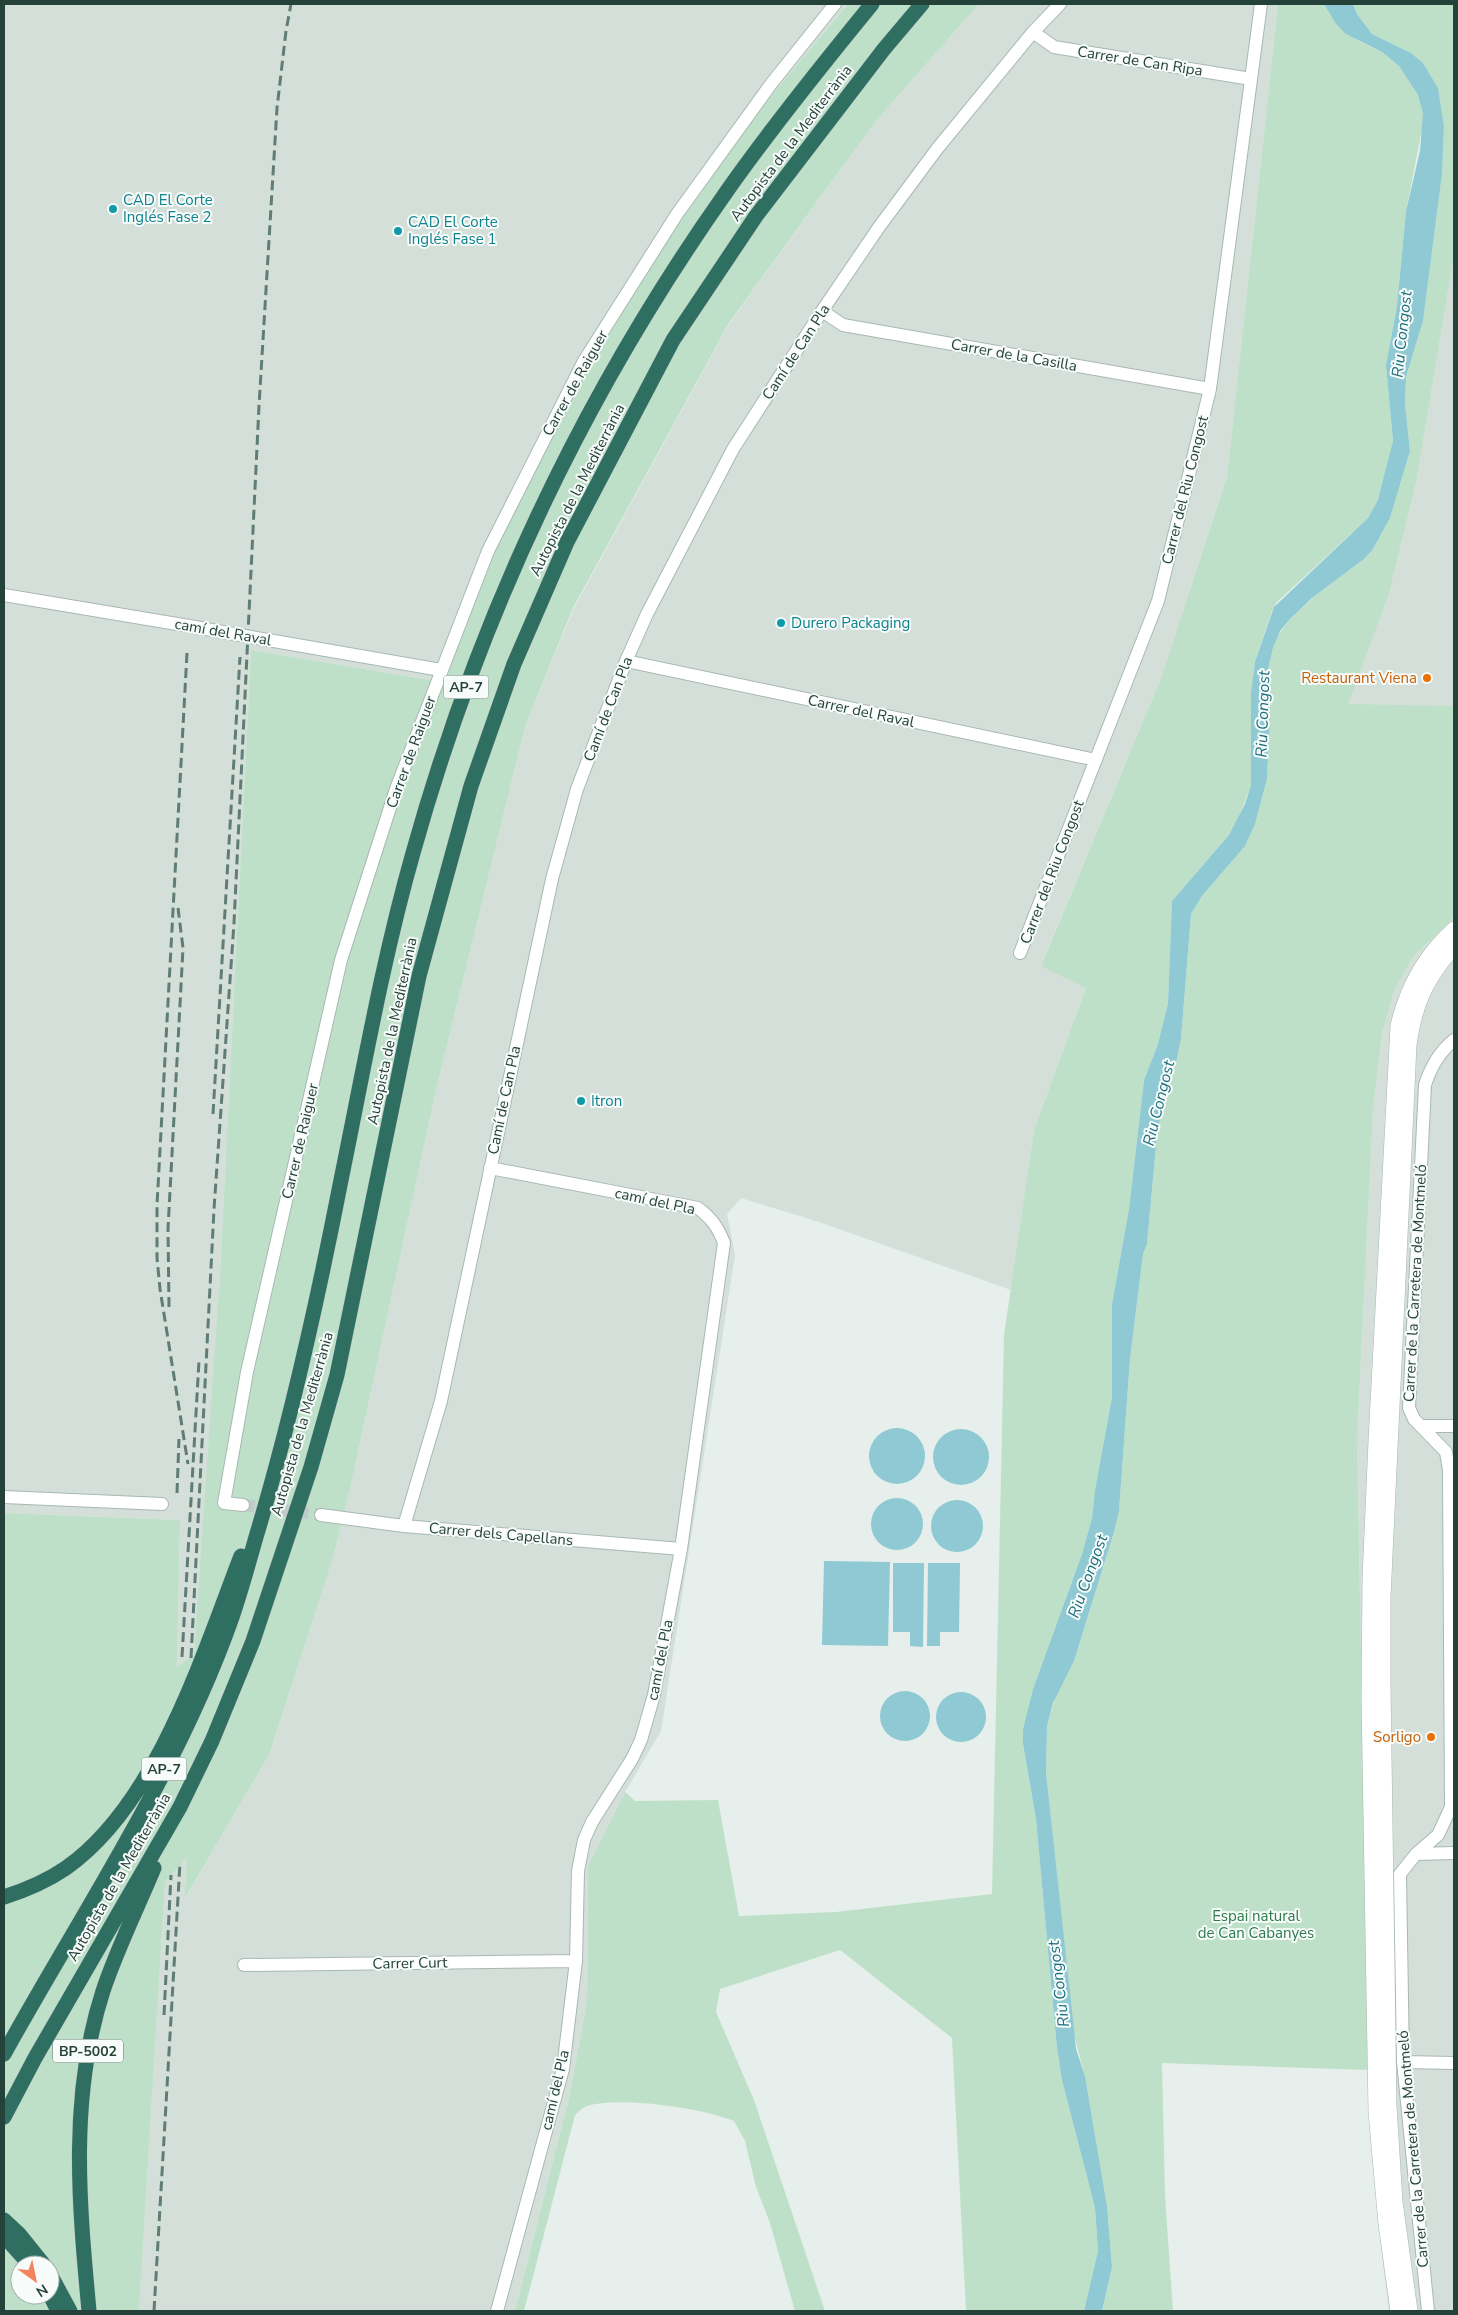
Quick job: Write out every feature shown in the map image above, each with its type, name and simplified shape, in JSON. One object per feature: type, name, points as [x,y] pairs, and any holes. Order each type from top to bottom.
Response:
[{"type":"highway","name":"Autopista de la Mediterrània","points":[[4,2054],[162,1774],[199,1697],[231,1619],[278,1463],[314,1314],[372,1019],[408,872],[464,692],[528,535],[563,462],[648,310],[730,186],[774,126],[872,4]]},
{"type":"highway","name":"Autopista de la Mediterrània","points":[[4,2118],[35,2058],[180,1807],[212,1741],[253,1641],[311,1466],[337,1375],[419,976],[471,786],[514,664],[567,542],[673,340],[756,216],[884,49],[922,4]]},
{"type":"highway","points":[[4,1897],[48,1879],[82,1855],[111,1825],[141,1783],[188,1693],[278,1463]]},
{"type":"highway","name":"BP-5002","points":[[89,2311],[78,2154],[80,2104],[90,2044],[106,1984],[180,1807]]},
{"type":"highway","points":[[4,2220],[19,2234],[36,2255]]},
{"type":"highway","points":[[4,2236],[21,2255]]},
{"type":"highway","points":[[60,2292],[70,2311]]},
{"type":"street","name":"Carrer de Raiguer","points":[[243,1505],[224,1503],[247,1372],[341,960],[396,789],[441,670],[488,551],[584,361],[677,214],[771,84],[835,4]]},
{"type":"street","name":"Camí de Can Pla","points":[[404,1526],[441,1401],[552,879],[565,830],[589,755],[626,661],[647,614],[733,448],[822,312],[879,227],[937,148],[1033,32],[1060,4]]},
{"type":"street","name":"Carrer del Riu Congost","points":[[1020,954],[1158,602],[1210,388],[1261,4]]},
{"type":"street","name":"Carrer de Can Ripa","points":[[1033,32],[1054,47],[1250,79]]},
{"type":"street","name":"Carrer de la Casilla","points":[[822,312],[843,325],[1210,388]]},
{"type":"street","name":"camí del Raval","points":[[4,594],[441,670]]},
{"type":"street","name":"Carrer del Raval","points":[[626,661],[1096,760]]},
{"type":"street","points":[[1398,2311],[1386,2224],[1376,2112],[1369,1699],[1371,1568],[1398,1026],[1409,990],[1420,970],[1432,952],[1454,929]]},
{"type":"street","points":[[1410,2311],[1395,2202],[1389,2106],[1383,1597],[1409,1045],[1414,1015],[1421,993],[1434,970],[1454,947]]},
{"type":"street","name":"Carrer de la Carretera de Montmeló","points":[[1428,2311],[1403,2062],[1400,1874],[1416,1854],[1438,1835],[1451,1807],[1452,1641],[1449,1470],[1446,1452],[1410,1415],[1409,1408],[1426,1085],[1432,1065],[1440,1053],[1454,1040]]},
{"type":"street","name":"camí del Pla","points":[[490,1168],[698,1208],[709,1216],[719,1228],[724,1243],[681,1549],[654,1695],[641,1740],[632,1759],[592,1822],[584,1840],[578,1871],[576,1961],[563,2070],[497,2311]]},
{"type":"street","points":[[1422,1426],[1454,1426]]},
{"type":"street","points":[[4,1497],[162,1504]]},
{"type":"street","name":"Carrer dels Capellans","points":[[322,1515],[404,1526],[681,1549]]},
{"type":"street","points":[[1451,1807],[1454,1825]]},
{"type":"street","points":[[1416,1854],[1454,1853]]},
{"type":"street","name":"Carrer Curt","points":[[244,1965],[576,1961]]},
{"type":"street","points":[[1403,2062],[1454,2063]]},
{"type":"shaded area","points":[[4,4],[848,4],[757,113],[660,250],[442,682],[251,650],[220,1275],[205,1519],[194,1653],[177,1668],[180,1520],[4,1513]]},
{"type":"shaded area","points":[[979,4],[1278,4],[1227,477],[1161,678],[1041,965],[1086,988],[1034,1130],[1011,1290],[819,1222],[741,1198],[727,1214],[735,1255],[661,1731],[625,1792],[588,1866],[587,2003],[568,2102],[515,2311],[139,2311],[165,1882],[187,1858],[186,1897],[269,1755],[333,1558],[350,1489],[436,1090],[525,727],[574,608],[729,324],[875,122]]},
{"type":"shaded area","points":[[1454,255],[1454,706],[1347,705],[1389,594],[1416,483]]},
{"type":"shaded area","points":[[1454,917],[1454,2311],[1389,2311],[1373,2165],[1369,2070],[1357,1440],[1373,1110],[1382,1034],[1394,991],[1413,957]]},
{"type":"green space","points":[[848,4],[979,4],[875,122],[729,323],[573,608],[525,727],[436,1090],[350,1489],[333,1558],[269,1755],[185,1898],[187,1858],[165,1882],[139,2311],[4,2311],[4,1513],[180,1520],[177,1667],[194,1654],[220,1275],[251,650],[442,682],[502,536],[578,387],[660,250],[757,113]]},
{"type":"green space","points":[[1278,4],[1324,4],[1336,24],[1359,41],[1382,52],[1399,66],[1418,95],[1423,109],[1423,124],[1406,211],[1397,306],[1386,365],[1393,441],[1378,500],[1368,518],[1277,602],[1272,611],[1255,662],[1251,692],[1251,785],[1240,814],[1229,835],[1172,901],[1168,1003],[1158,1044],[1144,1080],[1129,1209],[1112,1304],[1112,1397],[1095,1490],[1092,1518],[1082,1554],[1033,1689],[1023,1729],[1023,1745],[1036,1819],[1057,2048],[1062,2080],[1095,2208],[1098,2251],[1084,2311],[966,2311],[952,2038],[840,1950],[720,1989],[716,2012],[754,2100],[825,2311],[795,2311],[770,2223],[756,2187],[745,2141],[734,2121],[682,2108],[619,2102],[587,2106],[575,2115],[524,2311],[515,2311],[568,2102],[587,2003],[588,1866],[625,1792],[635,1801],[718,1800],[739,1916],[836,1912],[992,1894],[1004,1335],[1034,1130],[1086,988],[1041,966],[1161,678],[1227,477]]},
{"type":"green space","name":"Espai natural de Can Cabanyes","points":[[1353,4],[1454,4],[1454,255],[1416,483],[1389,594],[1348,704],[1454,706],[1454,917],[1413,957],[1394,991],[1382,1034],[1373,1110],[1357,1440],[1369,2070],[1162,2063],[1165,2196],[1173,2311],[1102,2311],[1112,2267],[1107,2206],[1085,2076],[1074,2035],[1046,1773],[1047,1726],[1055,1698],[1074,1661],[1119,1511],[1130,1359],[1143,1254],[1147,1244],[1157,1135],[1166,1089],[1176,1063],[1181,1039],[1191,914],[1202,896],[1245,846],[1255,824],[1267,779],[1270,719],[1268,668],[1278,635],[1290,619],[1316,595],[1360,562],[1373,549],[1390,518],[1410,451],[1405,404],[1406,377],[1423,321],[1442,174],[1444,126],[1438,88],[1423,63],[1411,53],[1372,34],[1357,14]]},
{"type":"water","name":"Riu Congost","points":[[1324,4],[1353,4],[1357,14],[1372,34],[1411,53],[1423,63],[1438,88],[1444,126],[1442,174],[1423,321],[1406,377],[1405,404],[1410,451],[1390,518],[1373,549],[1364,559],[1312,598],[1280,631],[1273,648],[1267,673],[1270,719],[1267,779],[1255,824],[1245,846],[1202,896],[1191,914],[1181,1039],[1176,1063],[1166,1089],[1157,1135],[1147,1244],[1143,1254],[1130,1359],[1119,1511],[1074,1661],[1053,1703],[1047,1726],[1046,1773],[1076,2049],[1085,2076],[1107,2206],[1112,2267],[1102,2311],[1084,2311],[1098,2251],[1095,2208],[1062,2080],[1057,2048],[1036,1819],[1023,1744],[1023,1729],[1033,1689],[1082,1554],[1092,1518],[1095,1490],[1112,1397],[1112,1304],[1129,1209],[1144,1080],[1158,1044],[1168,1003],[1172,901],[1229,835],[1245,804],[1251,785],[1251,692],[1255,662],[1274,607],[1368,518],[1378,500],[1393,441],[1386,365],[1397,306],[1406,211],[1420,151],[1423,113],[1418,95],[1399,66],[1382,52],[1346,34],[1336,24]]},
{"type":"water","points":[[897,1428],[912,1433],[920,1441],[925,1456],[920,1471],[912,1479],[897,1484],[882,1479],[874,1471],[869,1456],[874,1441],[882,1433]]},
{"type":"water","points":[[961,1429],[972,1431],[981,1437],[987,1446],[989,1457],[987,1468],[981,1477],[972,1483],[961,1485],[950,1483],[941,1477],[935,1468],[933,1457],[935,1446],[941,1437],[950,1431]]},
{"type":"water","points":[[897,1498],[907,1500],[915,1506],[921,1514],[923,1524],[921,1534],[915,1542],[907,1548],[897,1550],[887,1548],[879,1542],[873,1534],[871,1524],[873,1514],[879,1506],[887,1500]]},
{"type":"water","points":[[957,1500],[967,1502],[975,1508],[981,1516],[983,1526],[981,1536],[975,1544],[967,1550],[957,1552],[947,1550],[939,1544],[933,1536],[931,1526],[933,1516],[939,1508],[947,1502]]},
{"type":"water","points":[[824,1561],[890,1562],[888,1646],[822,1645]]},
{"type":"water","points":[[893,1563],[924,1563],[923,1647],[910,1646],[910,1632],[893,1632]]},
{"type":"water","points":[[928,1563],[960,1563],[959,1632],[940,1632],[940,1646],[927,1646]]},
{"type":"water","points":[[900,1691],[910,1691],[923,1698],[930,1711],[930,1721],[923,1734],[910,1741],[900,1741],[891,1737],[884,1730],[880,1721],[880,1711],[884,1702],[891,1695]]},
{"type":"water","points":[[956,1692],[966,1692],[979,1699],[986,1712],[986,1722],[979,1735],[966,1742],[956,1742],[947,1738],[940,1731],[936,1722],[936,1712],[940,1703],[947,1696]]},
{"type":"tunnel","points":[[243,1505],[321,1515]]},
{"type":"railway","points":[[191,1658],[214,1209],[234,923],[259,406],[277,108],[291,4]]},
{"type":"railway","points":[[187,653],[157,1205],[157,1258],[160,1289],[188,1464]]},
{"type":"railway","points":[[213,1114],[240,657]]},
{"type":"railway","points":[[169,1307],[168,1229],[183,948],[178,908]]},
{"type":"railway","points":[[182,1657],[199,1361]]},
{"type":"railway","points":[[177,1493],[179,1439]]},
{"type":"railway","points":[[154,2311],[180,1863]]},
{"type":"railway","points":[[164,2015],[171,1875]]},
{"type":"place","name":"CAD El Corte Inglés Fase 2","points":[[113,209]]},
{"type":"place","name":"CAD El Corte Inglés Fase 1","points":[[398,231]]},
{"type":"place","name":"Durero Packaging","points":[[781,623]]},
{"type":"place","name":"Restaurant Viena","points":[[1427,678]]},
{"type":"place","name":"Itron","points":[[581,1101]]},
{"type":"place","name":"Sorligo","points":[[1431,1737]]}]
